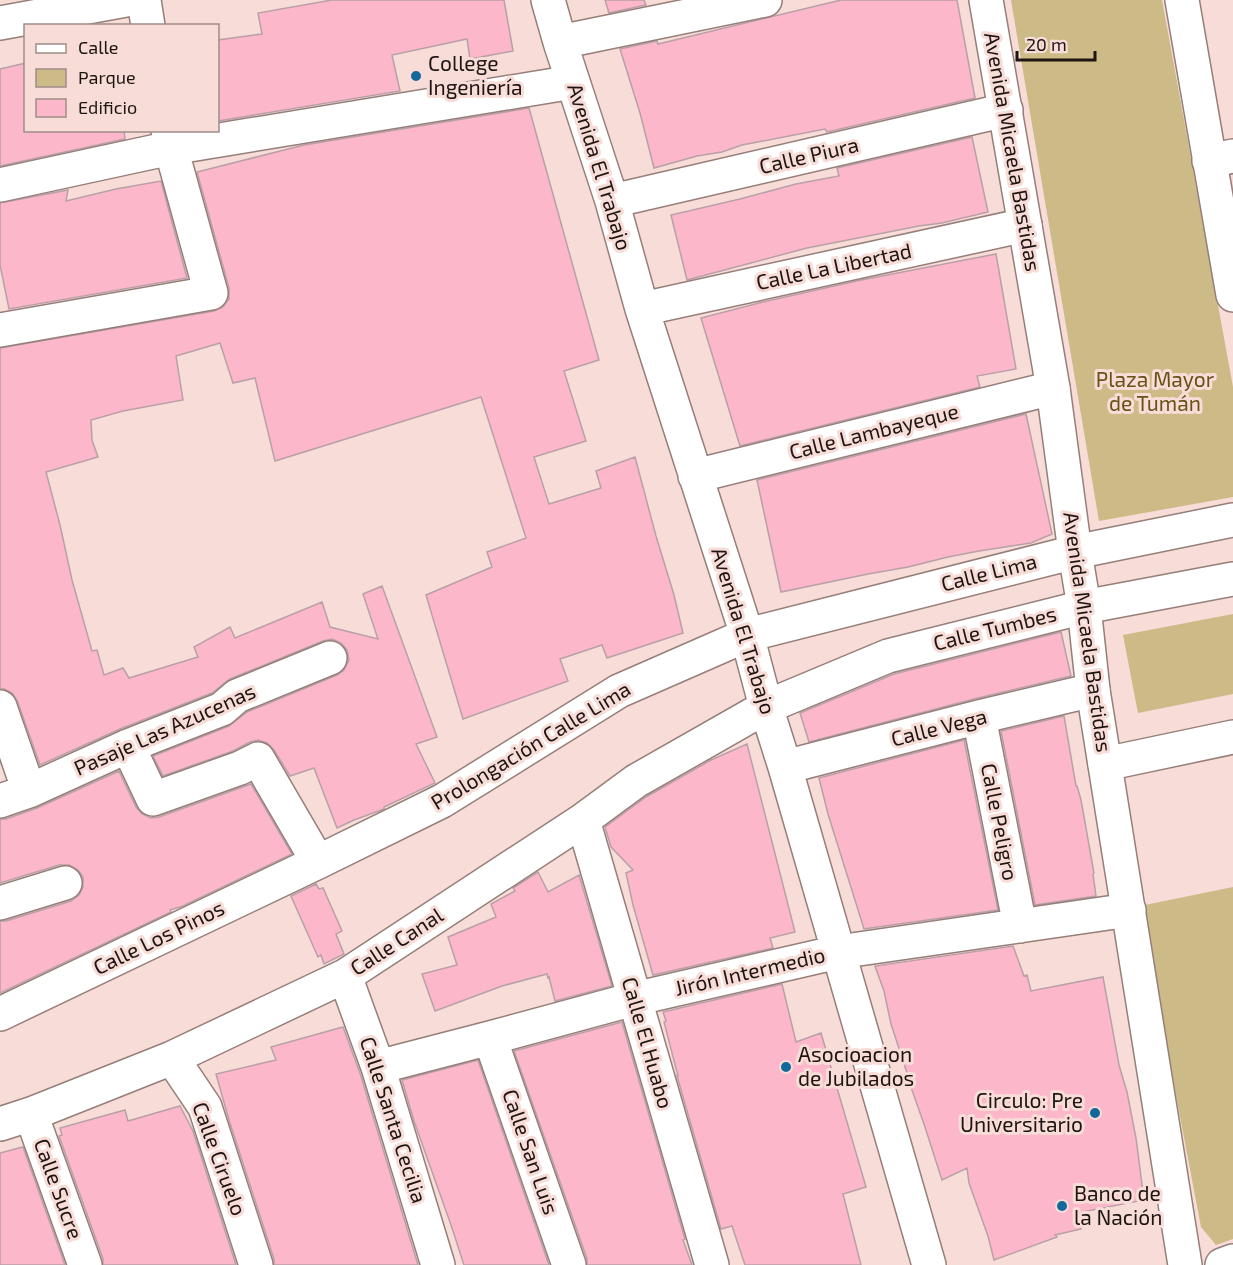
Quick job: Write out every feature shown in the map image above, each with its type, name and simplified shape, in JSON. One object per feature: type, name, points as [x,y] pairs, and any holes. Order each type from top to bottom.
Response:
[{"type":"street","points":[[0,23],[74,5],[126,0]]},
{"type":"street","points":[[144,0],[148,24]]},
{"type":"street","name":"Avenida El Trabajo","points":[[548,0],[612,201],[642,309],[747,634],[766,708],[929,1265]]},
{"type":"street","points":[[560,42],[765,0]]},
{"type":"street","name":"Avenida Micaela Bastidas","points":[[986,0],[1053,388],[1084,607],[1093,690],[1185,1265]]},
{"type":"street","points":[[1182,0],[1221,159],[1233,295]]},
{"type":"street","points":[[219,132],[573,82]]},
{"type":"street","name":"Calle Piura","points":[[612,201],[1006,110]]},
{"type":"street","points":[[0,185],[169,139],[219,132]]},
{"type":"street","points":[[0,330],[211,293],[169,139]]},
{"type":"street","name":"Calle La Libertad","points":[[642,309],[1025,225]]},
{"type":"street","name":"Calle Lambayeque","points":[[695,476],[1053,388]]},
{"type":"street","name":"Calle Lima","points":[[747,634],[1075,552],[1233,520]]},
{"type":"street","name":"Calle Tumbes","points":[[766,708],[888,656],[1084,607],[1233,579]]},
{"type":"street","name":"Prolongación Calle Lima","points":[[318,862],[442,801],[619,691],[747,634]]},
{"type":"street","name":"Pasaje Las Azucenas","points":[[14,796],[128,746],[222,709],[237,696],[330,658]]},
{"type":"street","name":"Calle Vega","points":[[785,767],[1093,690]]},
{"type":"street","points":[[0,707],[14,796]]},
{"type":"street","name":"Calle Canal","points":[[0,1124],[172,1058],[345,976],[583,820],[636,782],[766,708]]},
{"type":"street","name":"Calle Peligro","points":[[979,717],[1020,926]]},
{"type":"street","points":[[1105,764],[1233,737]]},
{"type":"street","points":[[128,746],[153,799],[240,768],[258,759],[318,862]]},
{"type":"street","name":"Calle El Huabo","points":[[583,820],[712,1265]]},
{"type":"street","name":"Calle Los Pinos","points":[[0,1014],[318,862]]},
{"type":"street","points":[[0,903],[65,883]]},
{"type":"street","name":"Jirón Intermedio","points":[[378,1067],[634,999],[838,952],[1129,910]]},
{"type":"street","name":"Calle Santa Cecilia","points":[[345,976],[378,1067],[438,1265]]},
{"type":"street","name":"Calle San Luis","points":[[490,1038],[569,1265]]},
{"type":"street","name":"Calle Ciruelo","points":[[172,1058],[205,1107],[256,1265]]},
{"type":"street","name":"Calle Sucre","points":[[31,1114],[85,1265]]},
{"type":"street","points":[[1221,1265],[1233,1261]]},
{"type":"green space","name":"Plaza Mayor de Tumán","points":[[1011,0],[1162,0],[1233,387],[1233,497],[1099,521]]},
{"type":"green space","points":[[1233,614],[1233,694],[1138,713],[1123,635]]},
{"type":"green space","points":[[1233,887],[1233,1239],[1216,1245],[1201,1227],[1140,906]]},
{"type":"building","points":[[332,0],[504,0],[513,51],[470,59],[467,39],[392,55],[400,91],[219,121],[219,40],[262,34],[258,13]]},
{"type":"building","points":[[605,0],[644,0],[646,5],[609,13]]},
{"type":"building","points":[[841,0],[957,0],[975,98],[827,132],[825,129],[742,145],[654,168],[620,49],[657,41],[658,44]]},
{"type":"building","points":[[24,63],[24,132],[124,132],[125,139],[0,166],[0,69]]},
{"type":"building","points":[[529,108],[599,360],[564,371],[586,441],[534,457],[549,504],[601,488],[596,471],[635,457],[683,633],[607,658],[602,645],[560,659],[568,681],[463,719],[426,595],[492,567],[487,552],[526,538],[481,397],[275,461],[255,378],[233,383],[220,343],[176,356],[183,400],[123,411],[91,420],[92,440],[98,457],[46,472],[92,651],[97,650],[104,675],[123,668],[129,678],[198,657],[194,647],[230,627],[235,638],[322,602],[330,627],[378,639],[363,594],[382,586],[437,737],[416,744],[435,783],[384,809],[337,828],[314,768],[290,776],[274,750],[267,743],[258,740],[163,776],[153,756],[229,726],[247,712],[337,675],[344,670],[349,660],[347,650],[341,643],[332,639],[230,679],[212,693],[120,729],[40,765],[17,700],[12,693],[0,689],[0,348],[214,311],[223,307],[229,299],[229,288],[197,172],[304,145]]},
{"type":"building","points":[[972,137],[988,212],[942,223],[807,248],[687,280],[671,215],[796,184],[839,176],[837,168]]},
{"type":"building","points":[[161,181],[187,278],[9,309],[0,265],[0,203],[68,190],[66,201]]},
{"type":"building","points":[[996,254],[1016,369],[977,376],[980,387],[740,446],[701,318],[861,280]]},
{"type":"building","points":[[1026,414],[1052,534],[1031,543],[948,557],[781,592],[757,480]]},
{"type":"building","points":[[1061,632],[1071,676],[809,742],[800,713],[894,674]]},
{"type":"building","points":[[1064,716],[1094,873],[1096,896],[1035,905],[1001,731]]},
{"type":"building","points":[[964,740],[998,910],[864,929],[819,778]]},
{"type":"building","points":[[747,744],[795,932],[770,938],[773,948],[653,975],[626,873],[633,870],[611,847],[605,827],[646,797],[711,760]]},
{"type":"building","points":[[119,771],[136,807],[142,814],[151,818],[251,784],[292,854],[170,910],[171,912],[0,993],[0,921],[71,901],[79,895],[83,887],[83,877],[78,870],[69,865],[59,865],[0,883],[0,819],[37,808]]},
{"type":"building","points":[[538,872],[548,892],[579,875],[612,986],[555,1001],[547,974],[502,986],[435,1011],[422,974],[457,965],[448,937],[496,917],[491,904],[515,891],[513,888]]},
{"type":"building","points":[[316,884],[319,889],[323,888],[342,931],[336,934],[344,954],[324,964],[321,955],[318,957],[291,896]]},
{"type":"building","points":[[1013,946],[1024,976],[1027,975],[1031,991],[1103,977],[1119,1065],[1136,1138],[1144,1200],[1077,1213],[1081,1229],[1055,1235],[1057,1237],[994,1260],[969,1183],[967,1168],[942,1180],[907,1076],[875,966]]},
{"type":"building","points":[[782,984],[796,1042],[821,1033],[866,1187],[843,1194],[861,1265],[745,1265],[732,1226],[721,1229],[677,1076],[663,1012]]},
{"type":"building","points":[[622,1022],[692,1265],[587,1265],[587,1259],[514,1051]]},
{"type":"building","points":[[343,1027],[360,1073],[418,1265],[274,1265],[216,1074],[276,1060],[271,1047]]},
{"type":"building","points":[[478,1060],[549,1265],[464,1265],[414,1121],[402,1080]]},
{"type":"building","points":[[180,1106],[193,1131],[236,1265],[103,1265],[103,1259],[59,1136],[62,1135],[60,1128],[125,1110],[128,1121]]},
{"type":"building","points":[[23,1147],[65,1265],[0,1265],[0,1153]]},
{"type":"place","name":"College Ingeniería","points":[[416,76]]},
{"type":"place","name":"Asocioacion de Jubilados","points":[[786,1067]]},
{"type":"place","name":"Circulo: Pre Universitario","points":[[1095,1113]]},
{"type":"place","name":"Banco de la Nación","points":[[1062,1206]]}]
